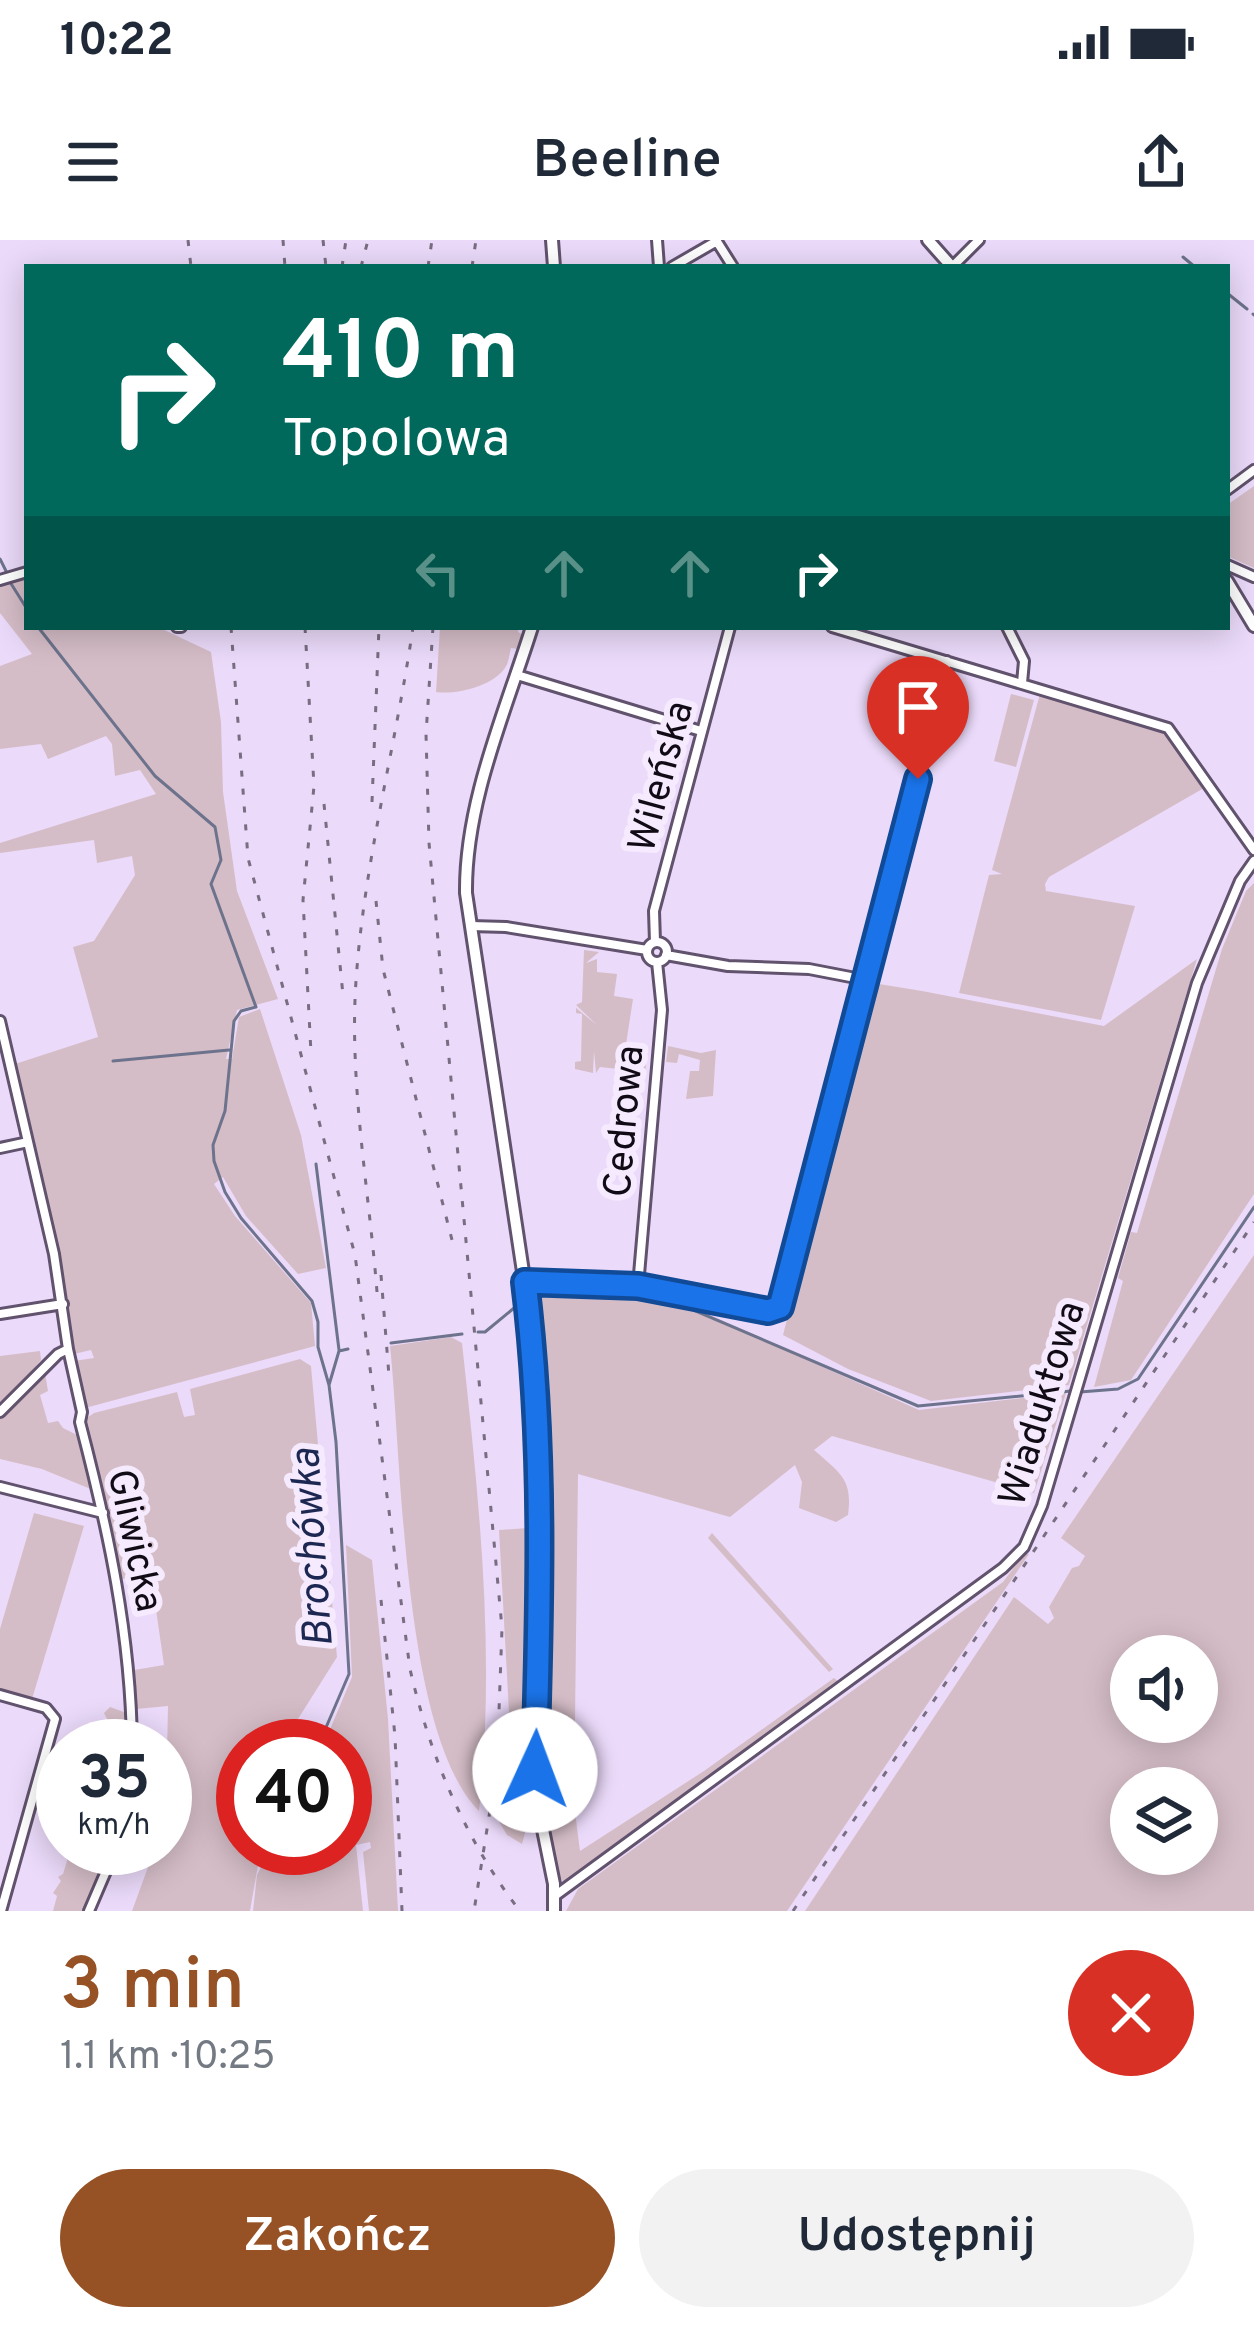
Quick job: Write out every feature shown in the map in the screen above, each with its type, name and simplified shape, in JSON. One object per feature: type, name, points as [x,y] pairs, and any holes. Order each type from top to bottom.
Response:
[{"type":"street","points":[[928,240],[949,264]]},
{"type":"street","points":[[955,264],[979,240]]},
{"type":"street","points":[[677,264],[717,241]]},
{"type":"street","points":[[1230,586],[1254,626]]},
{"type":"street","points":[[531,630],[466,857],[471,926],[525,1282],[537,1394],[535,1790],[556,1895],[554,1911]]},
{"type":"street","name":"Wileńska","points":[[651,946],[654,911],[729,630]]},
{"type":"street","points":[[842,630],[1168,728],[1254,850]]},
{"type":"street","points":[[1008,630],[1024,661],[1022,683]]},
{"type":"street","points":[[525,1282],[638,1286],[778,1309],[947,661]]},
{"type":"street","points":[[517,675],[701,731]]},
{"type":"street","name":"Wiaduktowa","points":[[556,1895],[1016,1558],[1042,1506],[1078,1392],[1197,983],[1240,881],[1254,861]]},
{"type":"street","points":[[471,926],[665,946],[666,955]]},
{"type":"street","points":[[651,946],[650,960],[657,962],[666,955],[730,966],[809,969],[866,980]]},
{"type":"street","name":"Cedrowa","points":[[638,1286],[662,1010],[657,962]]},
{"type":"street","name":"Gliwicka","points":[[0,1021],[63,1304],[80,1422],[103,1513],[128,1650],[131,1719]]},
{"type":"street","points":[[0,1148],[28,1142]]},
{"type":"street","points":[[0,1314],[63,1304]]},
{"type":"street","points":[[0,1412],[68,1349]]},
{"type":"street","points":[[0,1487],[103,1513]]},
{"type":"street","points":[[0,1695],[46,1708],[55,1719],[1,1911]]},
{"type":"street","points":[[89,1911],[104,1875]]},
{"type":"shaded area","points":[[1254,486],[1254,568],[1230,557],[1230,503]]},
{"type":"shaded area","points":[[24,578],[24,630],[164,630],[211,652],[237,891],[278,999],[237,1010],[226,1059],[232,1059],[239,1017],[260,1009],[301,1135],[326,1268],[298,1274],[246,1216],[223,1177],[214,1184],[235,1216],[311,1303],[315,1346],[85,1408],[74,1361],[94,1358],[91,1350],[74,1354],[50,1221],[12,1065],[98,1037],[73,947],[94,941],[135,875],[132,856],[97,863],[94,840],[0,853],[0,843],[156,794],[140,770],[115,776],[112,744],[106,736],[48,759],[41,744],[0,749],[0,666],[32,654],[0,613],[0,583]]},
{"type":"shaded area","points":[[440,630],[518,630],[523,635],[518,649],[511,648],[505,668],[492,680],[463,690],[436,692]]},
{"type":"shaded area","points":[[1011,694],[1034,700],[1016,767],[994,761]]},
{"type":"shaded area","points":[[1040,694],[1167,733],[1204,788],[1049,877],[1045,884],[1046,891],[1135,906],[1101,1020],[959,993],[989,875],[1002,874],[992,870]]},
{"type":"shaded area","points":[[1254,883],[1254,1194],[1131,1380],[1094,1387],[1131,1232],[1137,1233],[1222,949],[1246,891]]},
{"type":"shaded area","points":[[584,950],[599,952],[586,963],[597,959],[597,972],[617,974],[614,996],[633,999],[624,1057],[641,1059],[642,1051],[648,1051],[645,1072],[600,1067],[596,1073],[594,1051],[593,1073],[575,1069],[575,1062],[581,1061],[582,1014],[576,1008],[597,1025],[576,1005],[582,1002]]},
{"type":"shaded area","points":[[1197,959],[1069,1385],[931,1401],[848,1369],[783,1335],[872,989],[879,984],[1104,1026]]},
{"type":"shaded area","points":[[668,1046],[701,1053],[716,1050],[713,1096],[686,1099],[690,1071],[699,1071],[700,1060],[679,1054],[677,1063],[666,1062]]},
{"type":"shaded area","points":[[1254,1255],[1254,1911],[805,1911],[1014,1597],[1048,1624],[1054,1618],[1049,1607],[1072,1568],[1085,1556],[1061,1538]]},
{"type":"shaded area","points":[[603,1294],[693,1309],[919,1410],[1066,1393],[1034,1493],[832,1436],[814,1450],[846,1485],[848,1515],[836,1522],[799,1508],[802,1482],[795,1465],[730,1517],[578,1474],[574,1804],[580,1851],[704,1771],[834,1678],[839,1682],[856,1673],[565,1884],[556,1872],[543,1795],[543,1393],[534,1300],[536,1295]]},
{"type":"shaded area","points":[[451,1337],[462,1343],[483,1577],[486,1694],[479,1811],[454,1773],[434,1721],[420,1659],[403,1521],[390,1346]]},
{"type":"shaded area","points":[[40,1351],[41,1360],[0,1407],[0,1356]]},
{"type":"shaded area","points":[[300,1359],[311,1366],[337,1657],[298,1719],[216,1719],[216,1875],[256,1875],[250,1911],[132,1911],[145,1875],[192,1875],[192,1719],[168,1719],[168,1706],[136,1709],[134,1670],[164,1665],[151,1575],[121,1579],[84,1420],[94,1413],[177,1392],[184,1417],[195,1415],[190,1389]]},
{"type":"shaded area","points":[[45,1373],[48,1391],[40,1395],[48,1423],[58,1421],[79,1436],[93,1490],[42,1469],[0,1459],[0,1416]]},
{"type":"shaded area","points":[[34,1513],[84,1526],[32,1699],[0,1690],[0,1629]]},
{"type":"shaded area","points":[[528,1528],[528,1803],[520,1818],[527,1826],[522,1844],[507,1835],[495,1815],[509,1712],[499,1530]]},
{"type":"shaded area","points":[[712,1533],[833,1669],[829,1672],[708,1538]]},
{"type":"shaded area","points":[[346,1545],[372,1560],[388,1719],[398,1911],[369,1911],[365,1875],[372,1875],[372,1719],[334,1719],[352,1677]]},
{"type":"shaded area","points":[[1025,1553],[1029,1554],[787,1911],[566,1911],[578,1889],[1003,1582]]},
{"type":"shaded area","points":[[110,1707],[129,1714],[129,1719],[107,1719],[104,1713]]},
{"type":"shaded area","points":[[101,1875],[85,1911],[53,1911],[58,1877]]},
{"type":"shaded area","points":[[257,1875],[359,1875],[363,1911],[253,1911]]},
{"type":"waterway","points":[[1183,257],[1191,264]]},
{"type":"waterway","points":[[1230,295],[1247,309]]},
{"type":"waterway","points":[[0,559],[7,573]]},
{"type":"waterway","points":[[10,582],[24,604]]},
{"type":"waterway","points":[[40,630],[155,776],[215,827],[221,860],[211,884],[256,1007],[241,1011],[234,1021],[225,1111],[213,1145],[214,1161],[241,1218],[312,1301],[329,1385]]},
{"type":"waterway","points":[[113,1061],[229,1050]]},
{"type":"waterway","points":[[316,1164],[339,1350]]},
{"type":"waterway","name":"Brochówka","points":[[1080,1392],[1118,1389],[1138,1379],[1254,1207]]},
{"type":"waterway","name":"Brochówka","points":[[536,1293],[601,1293],[677,1303],[918,1406],[1071,1391]]},
{"type":"waterway","name":"Brochówka","points":[[478,1332],[485,1332],[519,1304]]},
{"type":"waterway","name":"Brochówka","points":[[391,1343],[462,1334]]},
{"type":"waterway","name":"Brochówka","points":[[330,1719],[349,1674],[329,1385],[339,1351],[348,1349]]},
{"type":"railway","points":[[188,240],[191,264]]},
{"type":"railway","points":[[283,240],[285,264]]},
{"type":"railway","points":[[323,240],[326,264]]},
{"type":"railway","points":[[342,264],[346,240]]},
{"type":"railway","points":[[362,264],[368,240]]},
{"type":"railway","points":[[428,264],[432,240]]},
{"type":"railway","points":[[472,264],[476,240]]},
{"type":"railway","points":[[231,630],[248,858],[355,1255],[410,1669],[452,1796],[482,1855],[520,1911]]},
{"type":"railway","points":[[305,630],[314,786],[303,900],[311,1053]]},
{"type":"railway","points":[[372,802],[379,630]]},
{"type":"railway","points":[[377,1292],[357,1097],[356,981],[366,892],[412,630]]},
{"type":"railway","points":[[433,630],[426,734],[429,843],[502,1628],[497,1766],[474,1911]]},
{"type":"railway","points":[[324,804],[343,995]]},
{"type":"railway","points":[[376,901],[383,969],[452,1240]]},
{"type":"railway","points":[[793,1911],[1254,1222]]},
{"type":"railway","points":[[381,1275],[389,1376]]},
{"type":"railway","points":[[381,1600],[395,1736],[402,1911]]},
{"type":"route","points":[[535,1770],[537,1394],[525,1282],[638,1286],[768,1311],[780,1307],[918,779]]}]
